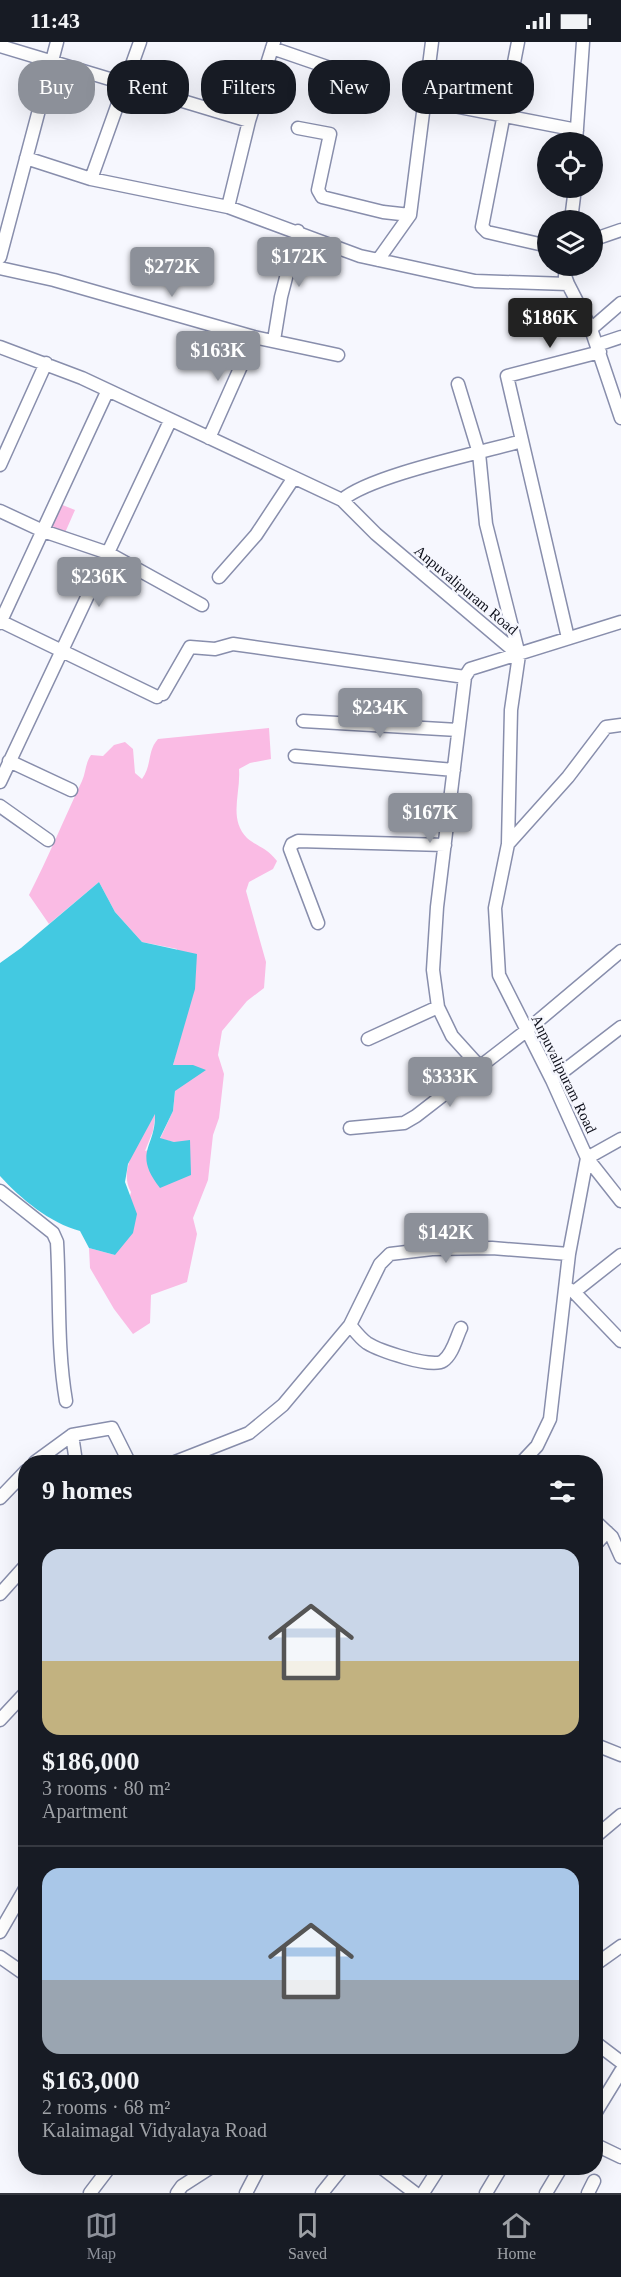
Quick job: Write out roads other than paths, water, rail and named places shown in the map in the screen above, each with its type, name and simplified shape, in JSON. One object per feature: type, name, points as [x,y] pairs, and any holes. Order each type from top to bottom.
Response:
[{"type":"street","points":[[52,60],[57,42]]},
{"type":"street","points":[[133,60],[140,42]]},
{"type":"street","points":[[429,60],[432,42]]},
{"type":"street","points":[[518,42],[482,227],[488,232],[537,243]]},
{"type":"street","points":[[577,132],[583,42]]},
{"type":"street","points":[[228,207],[249,121],[273,45],[310,60]]},
{"type":"street","points":[[0,46],[45,60]]},
{"type":"street","points":[[189,103],[249,121]]},
{"type":"street","points":[[0,256],[37,114]]},
{"type":"street","points":[[91,179],[113,114]]},
{"type":"street","points":[[378,260],[410,215],[421,114]]},
{"type":"street","points":[[491,114],[562,132]]},
{"type":"street","points":[[298,128],[330,134],[318,190],[322,197],[382,212],[410,215]]},
{"type":"street","points":[[26,158],[91,179],[228,207],[298,231],[360,256],[475,281],[568,284]]},
{"type":"street","points":[[603,236],[621,230]]},
{"type":"street","points":[[274,340],[281,297],[298,231]]},
{"type":"street","points":[[0,268],[54,280],[254,337],[338,355]]},
{"type":"street","points":[[565,276],[591,329],[621,418]]},
{"type":"street","points":[[591,329],[621,303]]},
{"type":"street","points":[[209,438],[254,337]]},
{"type":"street","points":[[568,638],[507,376],[598,348],[621,337]]},
{"type":"street","name":"Anpuvalipuram Road","points":[[0,347],[46,363],[342,500],[376,534],[519,656],[511,710],[508,843],[495,908],[499,975],[552,1080],[587,1158],[569,1254],[570,1289],[550,1419],[537,1446],[529,1455]]},
{"type":"street","points":[[0,465],[46,363]]},
{"type":"street","points":[[458,384],[479,453],[486,524],[519,656]]},
{"type":"street","points":[[107,392],[0,622],[160,696],[190,647],[215,650],[233,644],[465,677]]},
{"type":"street","points":[[0,783],[5,765],[63,651],[170,421]]},
{"type":"street","points":[[342,500],[350,493],[395,477],[522,441]]},
{"type":"street","points":[[219,577],[256,535],[293,478]]},
{"type":"street","points":[[0,511],[43,531],[108,553],[202,605]]},
{"type":"street","points":[[480,1067],[452,1036],[438,1007],[432,970],[436,907],[465,677],[470,669],[519,656],[621,622]]},
{"type":"street","points":[[303,721],[458,730]]},
{"type":"street","points":[[508,843],[568,777],[606,727],[621,725]]},
{"type":"street","points":[[295,756],[454,771]]},
{"type":"street","points":[[5,765],[71,790]]},
{"type":"street","points":[[0,806],[48,840]]},
{"type":"street","points":[[318,923],[290,849],[292,844],[298,841],[445,845]]},
{"type":"street","points":[[350,1128],[404,1123],[526,1031],[621,951]]},
{"type":"street","points":[[368,1039],[438,1007]]},
{"type":"street","points":[[552,1080],[621,1027]]},
{"type":"street","points":[[621,1139],[587,1158],[621,1201]]},
{"type":"street","points":[[0,1191],[53,1233],[57,1242],[61,1308],[60,1363],[66,1401]]},
{"type":"street","points":[[192,1455],[249,1432],[284,1405],[350,1325],[380,1264],[390,1254],[432,1249],[492,1248],[569,1254]]},
{"type":"street","points":[[621,1254],[570,1289],[621,1341]]},
{"type":"street","points":[[350,1325],[370,1345],[402,1357],[435,1364],[443,1362],[450,1353],[461,1328]]},
{"type":"street","points":[[45,1455],[72,1435],[112,1428],[126,1455]]},
{"type":"street","points":[[72,1435],[75,1455]]},
{"type":"street","points":[[0,1498],[18,1479]]},
{"type":"street","points":[[613,1534],[621,1557]]},
{"type":"street","points":[[0,1594],[18,1574]]},
{"type":"street","points":[[0,1720],[18,1701]]},
{"type":"street","points":[[603,1747],[621,1755]]},
{"type":"street","points":[[603,1830],[621,1815]]},
{"type":"street","points":[[0,1932],[18,1901]]},
{"type":"street","points":[[603,1959],[621,1946]]},
{"type":"street","points":[[0,1958],[18,1970]]},
{"type":"street","points":[[603,2048],[621,2062]]},
{"type":"street","points":[[603,2101],[621,2072]]},
{"type":"street","points":[[603,2148],[621,2157]]},
{"type":"street","points":[[90,2193],[104,2175]]},
{"type":"street","points":[[177,2193],[187,2182],[198,2175]]},
{"type":"street","points":[[246,2193],[255,2175]]},
{"type":"street","points":[[322,2193],[336,2175]]},
{"type":"street","points":[[391,2175],[415,2193]]},
{"type":"street","points":[[423,2193],[435,2175]]},
{"type":"street","points":[[486,2193],[497,2175]]},
{"type":"street","points":[[546,2193],[557,2175]]},
{"type":"street","points":[[588,2193],[594,2181]]},
{"type":"water","points":[[99,882],[115,912],[142,942],[197,954],[195,989],[173,1065],[193,1065],[206,1070],[175,1091],[173,1111],[160,1138],[174,1142],[190,1140],[191,1175],[160,1188],[152,1176],[146,1158],[155,1114],[128,1164],[125,1182],[137,1214],[133,1233],[115,1255],[89,1248],[80,1231],[47,1216],[17,1193],[0,1176],[0,963]]}]
